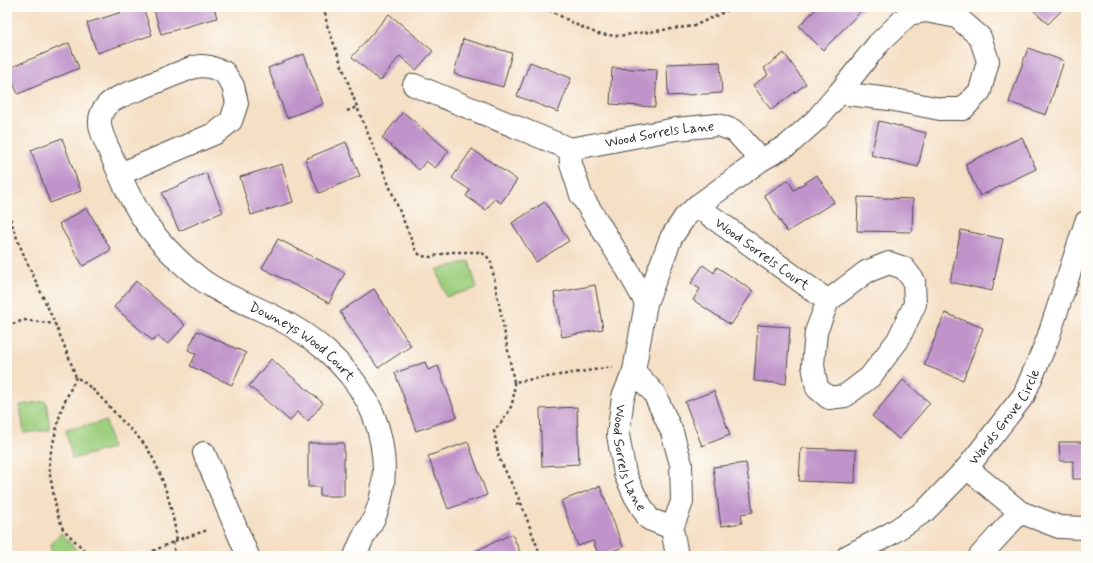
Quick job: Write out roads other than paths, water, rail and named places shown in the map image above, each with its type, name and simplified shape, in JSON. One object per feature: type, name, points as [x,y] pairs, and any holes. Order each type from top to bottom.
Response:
[{"type":"street","name":"Wood Sorrels Lane","points":[[634,371],[654,393],[672,432],[681,464],[682,502],[672,528],[649,519],[635,496],[625,474],[618,435],[623,397],[634,371],[646,303],[671,238],[685,216],[696,206],[761,160],[788,145],[816,120],[878,44],[909,14],[926,11],[958,17],[980,37],[988,61],[980,91],[963,109],[940,109],[890,99],[839,93]]},
{"type":"street","name":"Downeys Wood Court","points":[[120,174],[216,133],[231,121],[237,103],[233,86],[224,72],[210,67],[194,67],[122,96],[108,104],[101,113],[99,121],[102,134],[132,202],[165,247],[184,266],[224,294],[275,317],[302,332],[319,344],[348,373],[364,396],[380,434],[384,475],[374,518],[355,556]]},
{"type":"street","points":[[414,85],[570,149],[571,164],[581,195],[627,269],[646,303]]},
{"type":"street","name":"Wood Sorrels Lane","points":[[570,149],[676,129],[718,124],[735,131],[761,160]]},
{"type":"street","name":"Wood Sorrels Court","points":[[696,206],[828,301]]},
{"type":"street","name":"Wards Grove Circle","points":[[848,556],[890,534],[925,511],[967,468],[1024,395],[1047,341],[1086,222]]},
{"type":"street","points":[[888,263],[904,268],[914,281],[915,304],[898,340],[870,377],[845,396],[829,398],[817,388],[813,364],[816,332],[828,301],[866,272],[888,263]]},
{"type":"street","points":[[204,453],[248,556]]},
{"type":"street","points":[[967,468],[1020,512],[1058,527],[1086,528]]},
{"type":"street","points":[[980,556],[1020,512]]},
{"type":"street","points":[[672,528],[677,556]]}]
